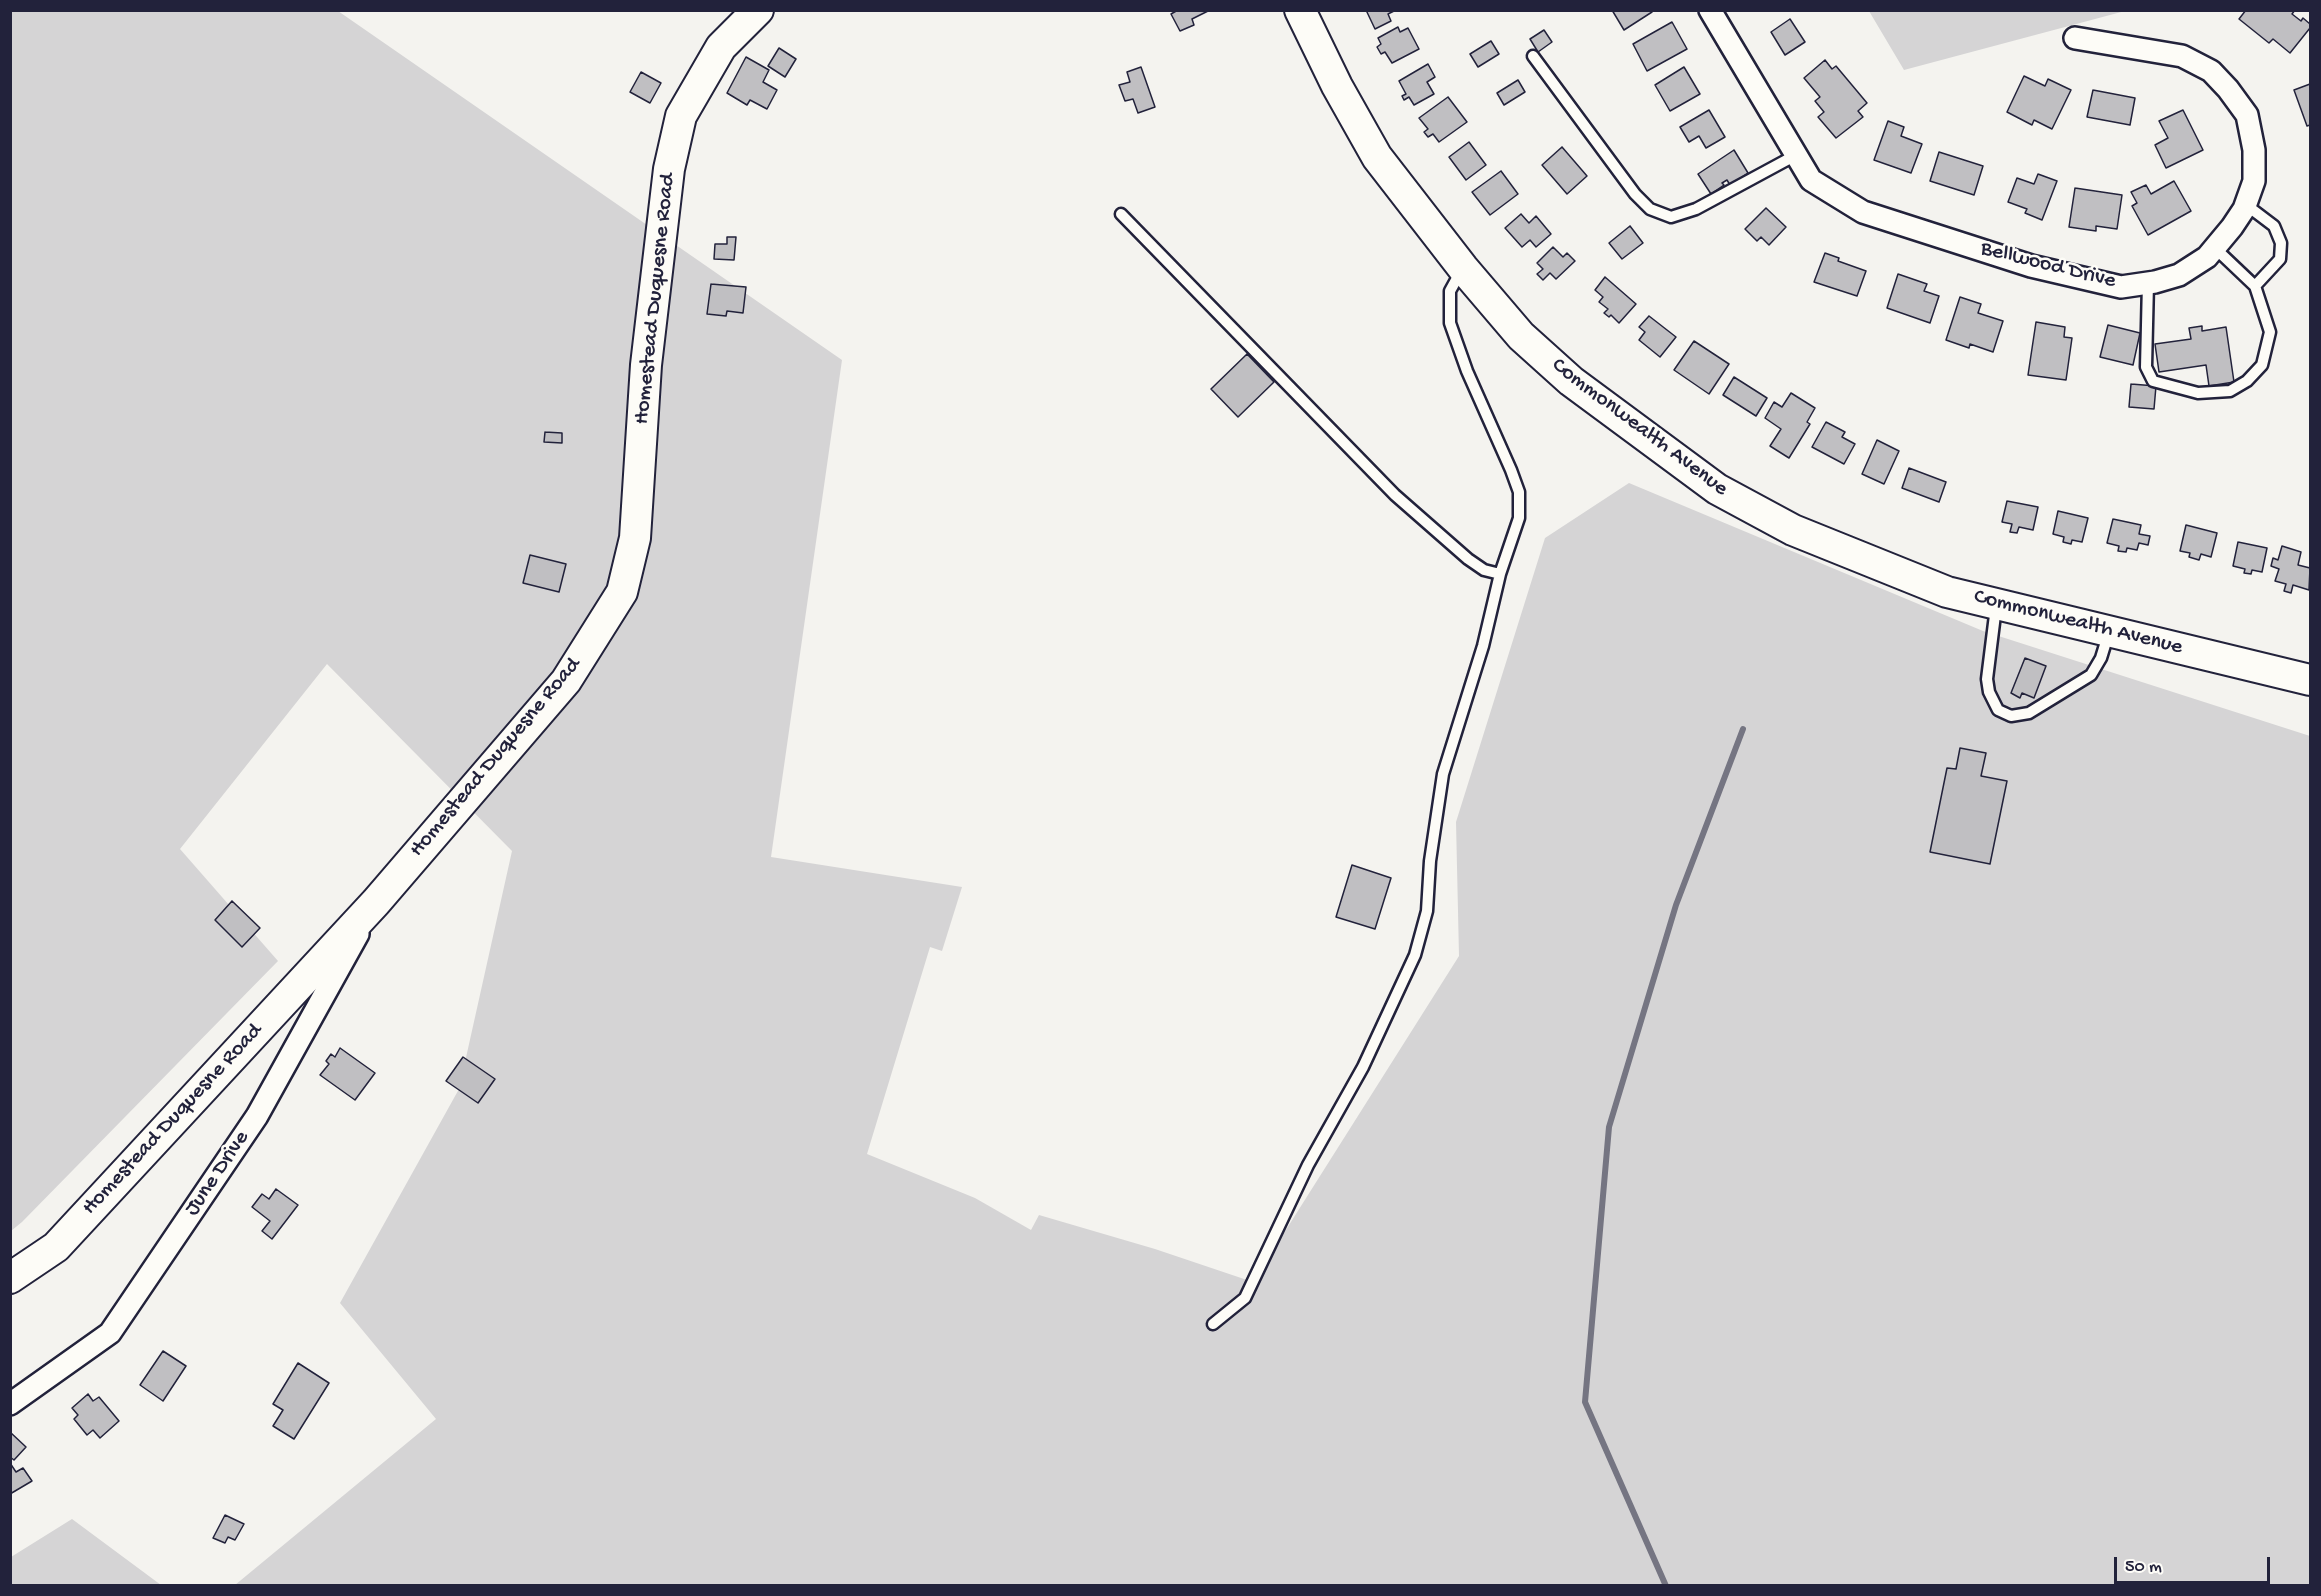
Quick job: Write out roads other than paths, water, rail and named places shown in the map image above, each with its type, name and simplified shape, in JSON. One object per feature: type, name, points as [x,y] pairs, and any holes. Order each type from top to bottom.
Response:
[{"type":"street","name":"Homestead Duquesne Road","points":[[10,1278],[56,1247],[375,902],[566,681],[622,592],[635,538],[648,353],[669,169],[681,116],[721,47],[758,10]]},
{"type":"street","name":"Commonwealth Avenue","points":[[1300,10],[1337,86],[1377,157],[1463,268],[1521,336],[1571,381],[1717,489],[1793,530],[1947,592],[2310,680]]},
{"type":"street","name":"Bellwood Drive","points":[[1710,10],[1811,180],[1863,212],[2031,266],[2121,287],[2180,275],[2207,257],[2232,227],[2245,204],[2254,181],[2254,150],[2247,115],[2211,71],[2182,56],[2075,38]]},
{"type":"street","name":"June Drive","points":[[10,1404],[110,1333],[257,1116],[375,902]]},
{"type":"lane","points":[[1533,56],[1635,194],[1650,208],[1671,217],[1696,209],[1796,155]]},
{"type":"lane","points":[[2245,204],[2274,226],[2281,243],[2280,260],[2255,286]]},
{"type":"lane","points":[[1121,214],[1395,495],[1468,559],[1484,570],[1500,574]]},
{"type":"lane","points":[[2148,283],[2146,367],[2153,381],[2198,393],[2230,391],[2247,381],[2262,364],[2270,332],[2255,286],[2215,248]]},
{"type":"lane","points":[[1213,1324],[1245,1298],[1308,1165],[1364,1067],[1415,955],[1427,911],[1430,861],[1443,774],[1483,646],[1500,574],[1519,518],[1519,492],[1512,470],[1467,371],[1450,323],[1450,291],[1463,268]]},
{"type":"lane","points":[[1996,604],[1987,680],[1989,692],[1998,710],[2011,716],[2029,713],[2091,675],[2101,658],[2109,631]]},
{"type":"waterway","points":[[1666,1586],[1585,1402],[1609,1127],[1676,905],[1743,729]]}]
